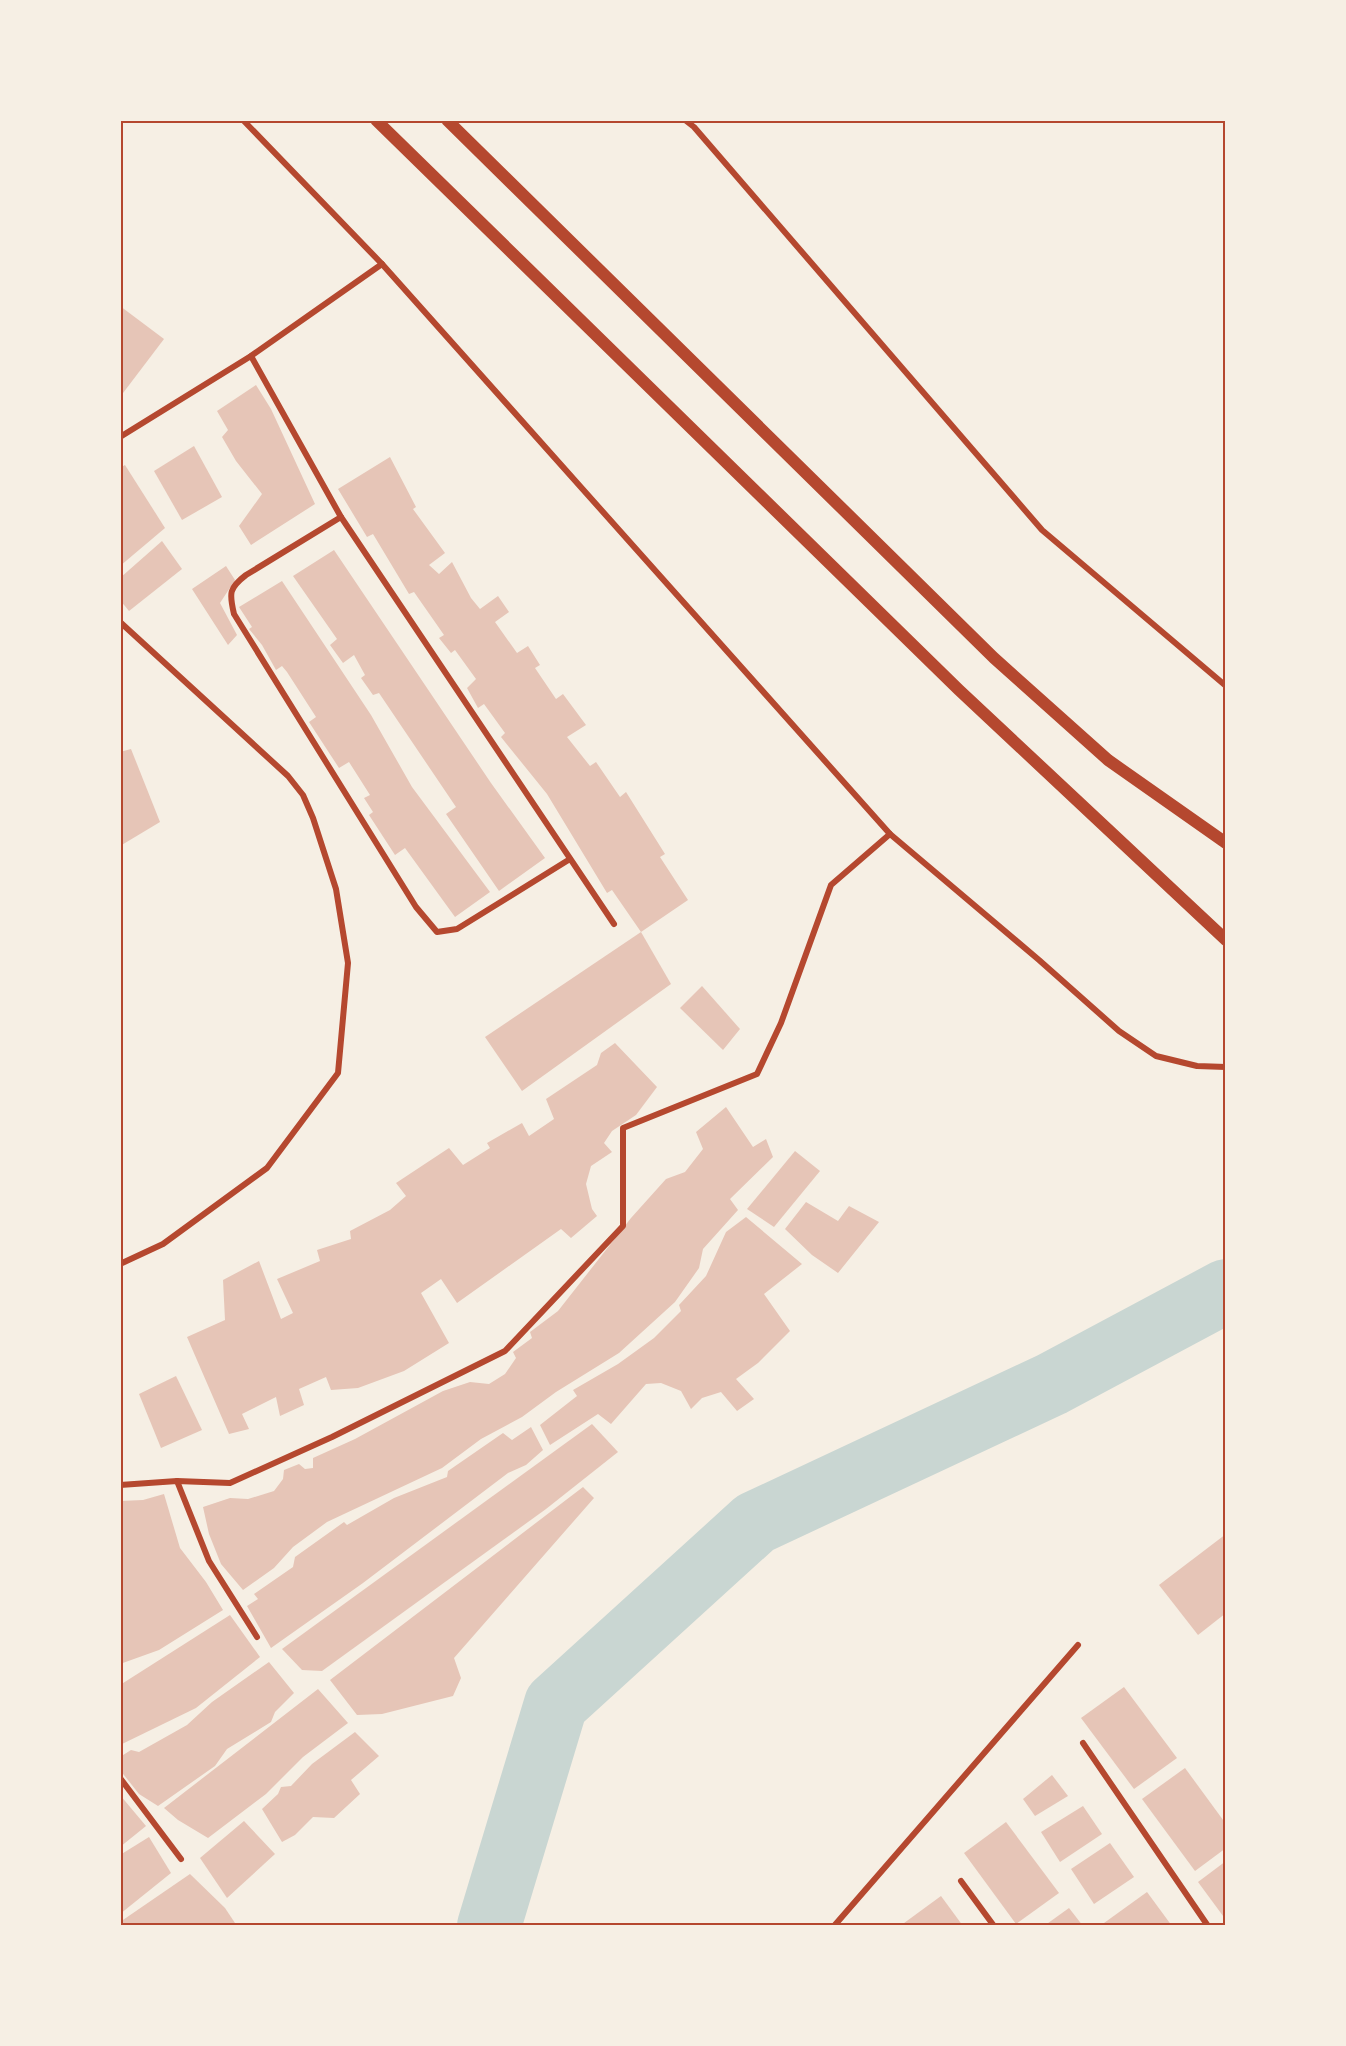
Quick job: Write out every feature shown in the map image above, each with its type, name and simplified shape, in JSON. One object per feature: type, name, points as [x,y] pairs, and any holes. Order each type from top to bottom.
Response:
[{"type":"main road","points":[[376,120],[959,690],[1226,940]]},
{"type":"main road","points":[[447,120],[994,658],[1108,760],[1226,843]]},
{"type":"street","points":[[243,120],[382,264],[890,834],[1119,1031],[1156,1056],[1197,1066],[1226,1066]]},
{"type":"street","points":[[685,120],[694,127],[1042,530],[1226,686]]},
{"type":"street","points":[[694,127],[699,120]]},
{"type":"street","points":[[120,437],[251,356],[382,264]]},
{"type":"street","points":[[251,356],[341,517],[614,924]]},
{"type":"street","points":[[341,517],[246,575],[234,584],[230,598],[234,614],[416,907],[437,932],[457,929],[570,859]]},
{"type":"street","points":[[120,622],[288,776],[303,795],[313,818],[336,889],[348,963],[338,1074],[267,1167],[163,1244],[120,1264]]},
{"type":"street","points":[[120,1485],[177,1481],[230,1483],[332,1437],[505,1351],[623,1226],[623,1128],[757,1074],[781,1023],[831,885],[890,834]]},
{"type":"street","points":[[177,1481],[209,1561],[257,1637]]},
{"type":"street","points":[[834,1926],[1078,1645]]},
{"type":"street","points":[[1083,1743],[1208,1926]]},
{"type":"street","points":[[120,1778],[181,1859]]},
{"type":"street","points":[[961,1881],[994,1926]]},
{"type":"building","points":[[120,306],[164,339],[120,397]]},
{"type":"building","points":[[256,385],[271,409],[315,504],[251,545],[239,526],[262,494],[236,461],[222,437],[228,430],[217,411]]},
{"type":"building","points":[[194,446],[222,497],[182,520],[154,471]]},
{"type":"building","points":[[390,457],[416,507],[413,509],[445,553],[429,565],[439,574],[452,562],[471,598],[480,609],[498,596],[509,612],[495,622],[517,653],[528,646],[540,665],[535,668],[556,699],[563,694],[586,725],[567,737],[590,766],[596,762],[620,797],[626,792],[665,854],[660,857],[688,900],[641,932],[612,890],[607,893],[547,794],[501,737],[505,733],[484,704],[478,708],[467,688],[476,679],[455,650],[451,653],[439,638],[444,635],[414,592],[409,594],[373,534],[367,537],[338,489]]},
{"type":"building","points":[[125,465],[165,528],[120,566],[120,468]]},
{"type":"building","points":[[162,541],[182,569],[129,611],[120,600],[120,578]]},
{"type":"building","points":[[334,550],[491,783],[545,858],[499,891],[446,814],[456,807],[379,693],[373,695],[361,678],[365,675],[354,655],[343,663],[330,645],[337,639],[293,576]]},
{"type":"building","points":[[226,566],[235,580],[220,603],[237,635],[228,645],[192,589]]},
{"type":"building","points":[[282,581],[371,715],[412,787],[490,892],[455,917],[405,848],[395,855],[369,815],[373,812],[364,798],[370,795],[349,762],[339,768],[309,722],[316,717],[287,672],[282,666],[276,670],[262,645],[249,629],[252,627],[239,607]]},
{"type":"building","points":[[131,749],[160,822],[120,846],[120,752]]},
{"type":"building","points":[[641,932],[671,984],[522,1091],[485,1037]]},
{"type":"building","points":[[702,986],[740,1029],[723,1050],[680,1008]]},
{"type":"building","points":[[615,1043],[657,1087],[636,1115],[612,1131],[604,1143],[612,1152],[591,1166],[586,1184],[592,1209],[597,1216],[571,1238],[561,1229],[457,1303],[441,1279],[421,1293],[449,1343],[404,1371],[358,1388],[331,1390],[326,1377],[299,1389],[304,1405],[280,1416],[276,1397],[242,1414],[249,1429],[229,1434],[187,1337],[225,1320],[223,1280],[259,1261],[281,1319],[293,1313],[277,1279],[320,1261],[317,1250],[351,1239],[350,1231],[390,1210],[406,1196],[396,1183],[449,1148],[463,1165],[490,1148],[487,1143],[522,1123],[529,1136],[554,1119],[546,1099],[597,1065],[601,1053]]},
{"type":"building","points":[[726,1107],[753,1147],[766,1139],[773,1157],[730,1199],[738,1210],[703,1249],[699,1268],[675,1302],[619,1353],[556,1392],[522,1417],[481,1439],[442,1468],[327,1522],[293,1547],[274,1568],[243,1590],[221,1564],[209,1534],[203,1507],[230,1498],[248,1499],[274,1491],[283,1479],[284,1470],[299,1464],[305,1469],[313,1468],[313,1458],[355,1439],[443,1391],[470,1382],[489,1384],[505,1374],[516,1358],[513,1352],[532,1338],[530,1332],[558,1311],[631,1218],[666,1179],[685,1172],[703,1149],[696,1132]]},
{"type":"building","points":[[795,1151],[820,1171],[774,1227],[747,1209]]},
{"type":"building","points":[[806,1202],[838,1221],[849,1206],[879,1222],[838,1273],[812,1255],[785,1229]]},
{"type":"building","points":[[746,1217],[802,1264],[764,1294],[790,1331],[758,1363],[736,1379],[754,1399],[737,1411],[721,1392],[702,1398],[691,1409],[681,1391],[661,1383],[646,1384],[611,1424],[598,1414],[550,1445],[540,1425],[577,1396],[573,1390],[618,1364],[654,1338],[681,1311],[679,1305],[706,1276],[726,1232]]},
{"type":"building","points":[[176,1376],[202,1430],[161,1448],[139,1394]]},
{"type":"building","points":[[592,1424],[618,1452],[546,1509],[322,1671],[302,1670],[282,1649]]},
{"type":"building","points":[[531,1427],[543,1450],[526,1465],[508,1473],[363,1583],[271,1648],[247,1606],[258,1599],[254,1594],[293,1567],[295,1557],[344,1522],[347,1525],[394,1498],[447,1477],[448,1471],[503,1433],[512,1440]]},
{"type":"building","points":[[583,1487],[594,1498],[454,1658],[461,1678],[453,1696],[382,1714],[357,1715],[330,1680]]},
{"type":"building","points":[[164,1494],[180,1548],[206,1582],[223,1610],[159,1650],[120,1664],[120,1501],[143,1500]]},
{"type":"building","points":[[1226,1534],[1226,1613],[1198,1635],[1159,1585]]},
{"type":"building","points":[[230,1615],[260,1657],[196,1708],[120,1745],[120,1685]]},
{"type":"building","points":[[269,1662],[294,1693],[275,1712],[271,1722],[227,1749],[215,1766],[158,1806],[139,1794],[120,1770],[120,1757],[131,1750],[139,1752],[187,1725],[212,1702]]},
{"type":"building","points":[[1124,1687],[1177,1758],[1134,1789],[1081,1718]]},
{"type":"building","points":[[318,1689],[348,1723],[303,1757],[266,1794],[208,1838],[178,1820],[164,1808]]},
{"type":"building","points":[[355,1732],[379,1756],[351,1780],[360,1794],[334,1818],[313,1817],[295,1835],[282,1842],[262,1809],[278,1794],[281,1787],[291,1786],[312,1764]]},
{"type":"building","points":[[1185,1768],[1226,1824],[1226,1848],[1195,1871],[1142,1799]]},
{"type":"building","points":[[1052,1775],[1068,1796],[1035,1816],[1023,1799]]},
{"type":"building","points":[[120,1795],[146,1826],[120,1847]]},
{"type":"building","points":[[1083,1806],[1102,1834],[1060,1862],[1041,1832]]},
{"type":"building","points":[[244,1821],[275,1854],[227,1898],[200,1858]]},
{"type":"building","points":[[1006,1822],[1059,1893],[1016,1924],[964,1853]]},
{"type":"building","points":[[149,1837],[171,1873],[120,1914],[120,1855]]},
{"type":"building","points":[[1110,1843],[1134,1877],[1094,1904],[1071,1869]]},
{"type":"building","points":[[1226,1861],[1226,1920],[1198,1882]]},
{"type":"building","points":[[190,1874],[225,1908],[237,1926],[120,1926],[120,1922]]},
{"type":"building","points":[[1147,1892],[1172,1926],[1106,1926],[1104,1923]]},
{"type":"building","points":[[941,1896],[963,1926],[900,1926]]},
{"type":"building","points":[[1069,1908],[1083,1926],[1044,1926]]},
{"type":"waterway","points":[[489,1926],[556,1704],[755,1523],[1052,1384],[1226,1291]]}]
